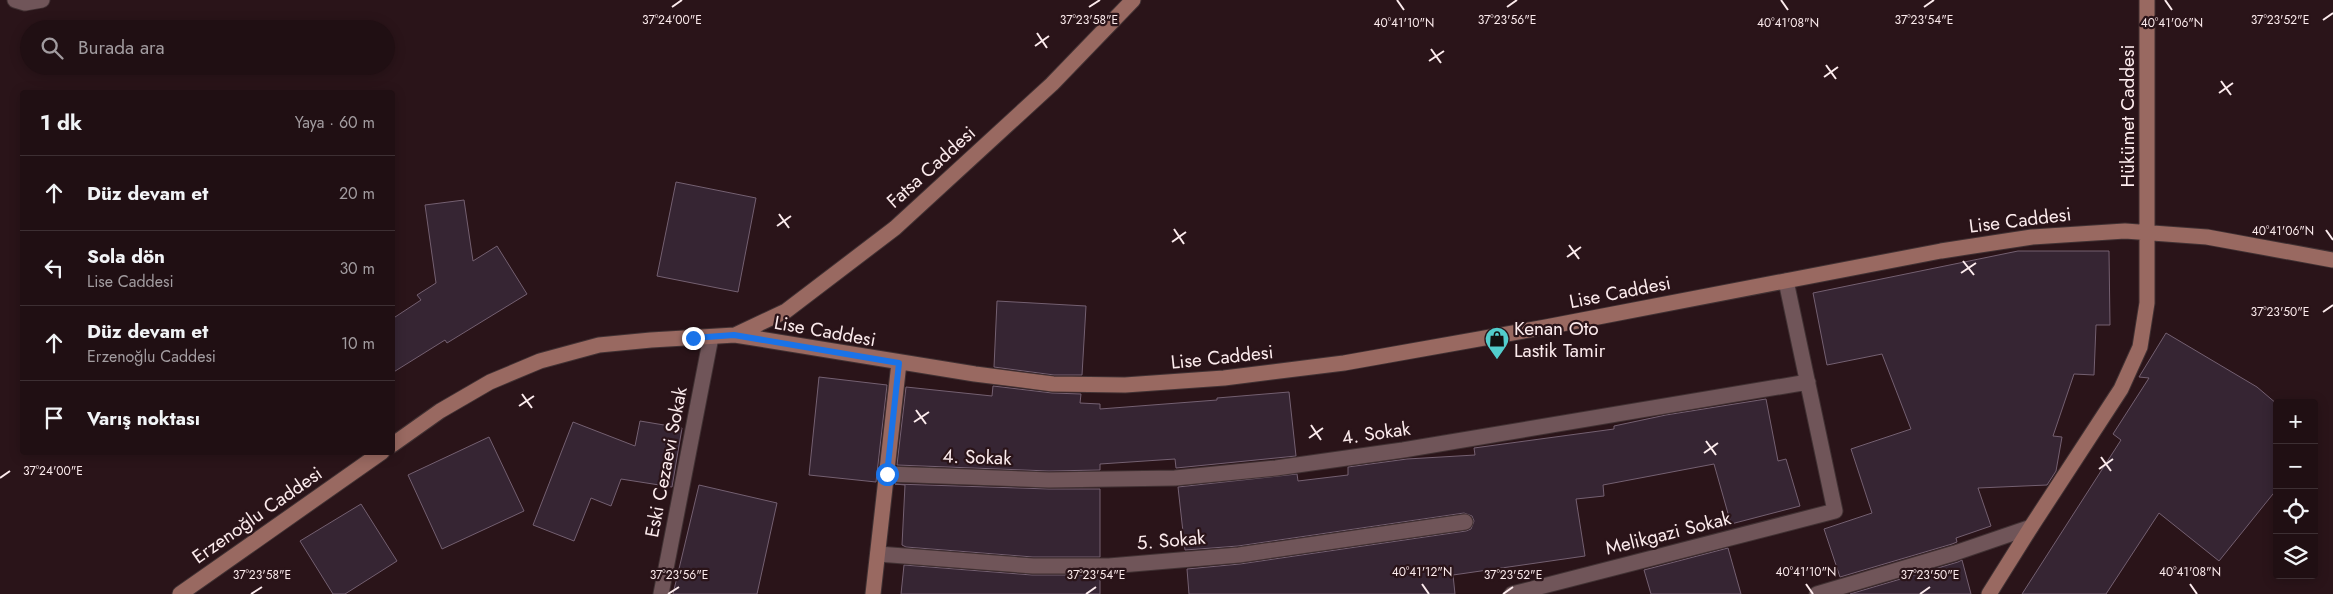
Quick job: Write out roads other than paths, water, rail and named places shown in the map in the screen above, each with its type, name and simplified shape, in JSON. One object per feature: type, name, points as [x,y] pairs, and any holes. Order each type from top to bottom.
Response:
[{"type":"street","points":[[15,0],[25,3],[42,0]]},
{"type":"street","name":"Fatsa Caddesi","points":[[734,335],[786,310],[895,228],[1052,84],[1133,0]]},
{"type":"street","name":"Hükümet Caddesi","points":[[1990,594],[2031,527],[2121,389],[2140,347],[2147,303],[2148,0]]},
{"type":"street","name":"Lise Caddesi","points":[[734,335],[899,363],[1054,384],[1125,386],[1224,378],[1344,363],[1546,327],[1941,251],[2032,237],[2096,231],[2147,232],[2207,237],[2333,260]]},
{"type":"street","points":[[1786,281],[1808,382]]},
{"type":"street","points":[[395,443],[440,411],[490,382],[540,362],[599,345],[734,335]]},
{"type":"street","name":"Eski Cezaevi Sokak","points":[[661,594],[711,337]]},
{"type":"street","points":[[873,594],[899,363]]},
{"type":"street","name":"4. Sokak","points":[[887,474],[1048,480],[1193,476],[1276,468],[1402,450],[1808,382]]},
{"type":"street","name":"Melikgazi Sokak","points":[[1512,594],[1835,512],[1808,382]]},
{"type":"street","name":"Erzenoğlu Caddesi","points":[[180,594],[378,455]]},
{"type":"street","name":"5. Sokak","points":[[878,554],[1033,566],[1109,566],[1239,555],[1466,522]]},
{"type":"street","points":[[1817,594],[1955,553],[2031,527]]},
{"type":"place","name":"Kenan Oto Lastik Tamir","points":[[1497,360]]}]
